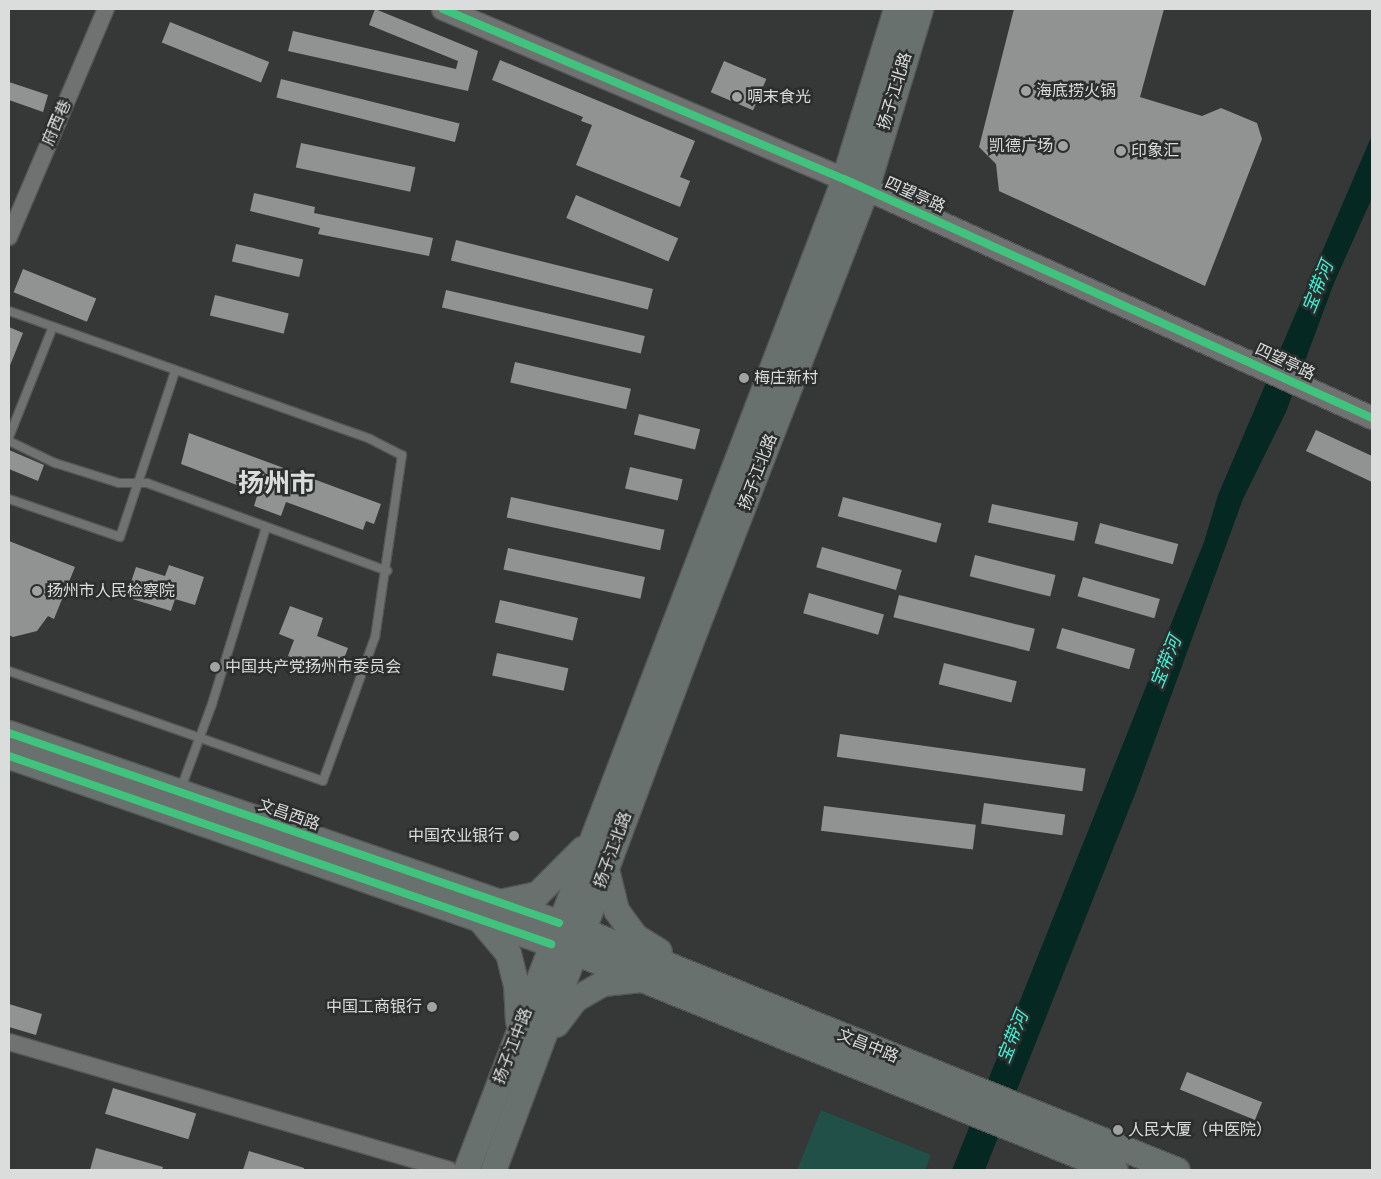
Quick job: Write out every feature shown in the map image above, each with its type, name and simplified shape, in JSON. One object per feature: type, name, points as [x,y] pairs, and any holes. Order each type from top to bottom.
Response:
[{"type":"main road","name":"扬子江北路","points":[[555,933],[855,183],[896,9]]},
{"type":"main road","name":"扬子江北路","points":[[580,942],[920,9]]},
{"type":"main road","name":"文昌西路","points":[[9,733],[498,902],[555,933]]},
{"type":"main road","points":[[9,756],[480,920],[555,933],[580,942]]},
{"type":"main road","points":[[498,902],[537,894],[566,869],[593,836]]},
{"type":"main road","points":[[606,869],[616,910],[635,936],[707,981]]},
{"type":"main road","points":[[480,920],[508,953],[516,984],[518,1032]]},
{"type":"main road","name":"扬子江中路","points":[[466,1170],[555,933]]},
{"type":"main road","name":"扬子江中路","points":[[493,1170],[580,942]]},
{"type":"main road","name":"文昌中路","points":[[580,942],[641,979],[965,1098],[1014,1118],[1177,1170]]},
{"type":"main road","name":"文昌中路","points":[[580,942],[707,981],[965,1098]]},
{"type":"main road","points":[[540,1046],[575,999],[603,983],[641,979]]},
{"type":"main road","name":"文昌中路","points":[[1014,1118],[1115,1170]]},
{"type":"street","name":"府西巷","points":[[9,237],[106,9]]},
{"type":"street","name":"四望亭路","points":[[443,9],[855,183],[1372,418]]},
{"type":"street","points":[[9,1042],[449,1170]]},
{"type":"lane","points":[[9,311],[52,329],[370,439],[402,455],[387,571],[375,637],[323,781],[9,671]]},
{"type":"lane","points":[[52,329],[9,439],[55,462],[119,483],[147,483],[387,571]]},
{"type":"lane","points":[[9,499],[120,537],[175,372]]},
{"type":"lane","points":[[179,792],[200,738],[266,527]]},
{"type":"shaded area","points":[[821,1110],[931,1155],[925,1170],[797,1170]]},
{"type":"water","name":"宝带河","points":[[1372,135],[1372,198],[1334,283],[1286,412],[1243,499],[1137,789],[985,1170],[952,1170],[1204,542],[1218,495]]},
{"type":"building","points":[[375,9],[478,51],[468,91],[288,51],[293,31],[456,69],[458,61],[369,25]]},
{"type":"building","name":"印象汇","points":[[1014,9],[1164,9],[1140,97],[1202,116],[1221,108],[1257,123],[1262,139],[1205,286],[999,191],[996,164],[979,147]]},
{"type":"building","points":[[170,22],[269,62],[261,82],[162,42]]},
{"type":"building","points":[[500,60],[695,141],[680,177],[690,181],[680,207],[576,165],[592,125],[581,121],[583,117],[492,80]]},
{"type":"building","points":[[724,61],[766,79],[753,110],[711,92]]},
{"type":"building","points":[[281,79],[460,124],[455,142],[276,97]]},
{"type":"building","points":[[9,82],[48,95],[43,112],[9,100]]},
{"type":"building","points":[[301,143],[415,167],[410,192],[296,167]]},
{"type":"building","points":[[254,193],[315,207],[314,213],[433,238],[429,256],[318,234],[320,228],[250,211]]},
{"type":"building","points":[[576,195],[678,238],[668,261],[566,218]]},
{"type":"building","points":[[456,240],[653,289],[648,309],[451,260]]},
{"type":"building","points":[[236,244],[303,260],[299,277],[232,262]]},
{"type":"building","points":[[23,269],[96,299],[87,322],[14,292]]},
{"type":"building","points":[[446,290],[645,336],[641,353],[442,308]]},
{"type":"building","points":[[215,295],[289,313],[284,334],[210,315]]},
{"type":"building","points":[[9,327],[23,333],[9,368]]},
{"type":"building","points":[[515,362],[631,389],[626,409],[510,382]]},
{"type":"building","points":[[639,414],[700,429],[695,450],[634,434]]},
{"type":"building","points":[[1316,430],[1372,456],[1372,482],[1306,451]]},
{"type":"building","points":[[189,433],[381,504],[374,524],[366,521],[363,530],[286,502],[281,516],[254,506],[258,493],[181,464]]},
{"type":"building","points":[[9,450],[44,465],[38,481],[9,469]]},
{"type":"building","points":[[630,467],[683,479],[678,501],[625,488]]},
{"type":"building","points":[[511,497],[665,530],[660,550],[507,518]]},
{"type":"building","points":[[843,497],[942,523],[936,543],[838,516]]},
{"type":"building","points":[[992,504],[1078,522],[1074,541],[988,523]]},
{"type":"building","points":[[1100,523],[1178,544],[1173,564],[1095,543]]},
{"type":"building","name":"扬州市人民检察院","points":[[9,541],[75,567],[54,619],[48,616],[37,631],[13,637],[9,635]]},
{"type":"building","points":[[822,547],[902,570],[896,590],[816,567]]},
{"type":"building","points":[[508,548],[645,577],[640,599],[503,570]]},
{"type":"building","points":[[975,555],[1056,575],[1050,596],[970,576]]},
{"type":"building","points":[[169,565],[204,577],[195,605],[175,599],[171,611],[126,597],[136,567],[165,576]]},
{"type":"building","points":[[1083,577],[1160,599],[1154,618],[1077,596]]},
{"type":"building","points":[[809,593],[884,614],[878,635],[803,613]]},
{"type":"building","points":[[899,595],[1035,629],[1029,651],[893,617]]},
{"type":"building","points":[[500,600],[578,618],[573,640],[495,622]]},
{"type":"building","points":[[290,606],[323,618],[317,636],[348,648],[338,675],[288,656],[294,640],[279,634]]},
{"type":"building","points":[[1062,628],[1135,649],[1129,669],[1056,648]]},
{"type":"building","points":[[497,653],[568,668],[564,691],[492,675]]},
{"type":"building","points":[[944,663],[1017,681],[1011,702],[939,684]]},
{"type":"building","points":[[840,734],[1086,769],[1082,791],[837,757]]},
{"type":"building","points":[[984,803],[1065,814],[1062,835],[981,824]]},
{"type":"building","points":[[824,806],[976,825],[973,849],[821,831]]},
{"type":"building","points":[[9,1004],[42,1014],[36,1035],[9,1027]]},
{"type":"building","points":[[1187,1072],[1262,1102],[1255,1120],[1180,1090]]},
{"type":"building","points":[[113,1088],[196,1113],[188,1139],[105,1114]]},
{"type":"building","points":[[96,1148],[163,1167],[162,1170],[90,1170]]},
{"type":"building","points":[[249,1151],[304,1168],[304,1170],[243,1170]]},
{"type":"cycle path","points":[[443,9],[844,179],[1372,418]]},
{"type":"cycle path","points":[[9,733],[559,923]]},
{"type":"cycle path","points":[[9,756],[551,944]]},
{"type":"place","name":"海底捞火锅","points":[[1026,91]]},
{"type":"place","name":"啁末食光","points":[[737,97]]},
{"type":"place","name":"凯德广场","points":[[1063,146]]},
{"type":"place","name":"印象汇","points":[[1121,151]]},
{"type":"place","name":"梅庄新村","points":[[744,378]]},
{"type":"place","name":"扬州市人民检察院","points":[[37,591]]},
{"type":"place","name":"中国共产党扬州市委员会","points":[[215,667]]},
{"type":"place","name":"中国农业银行","points":[[514,836]]},
{"type":"place","name":"中国工商银行","points":[[432,1007]]},
{"type":"place","name":"人民大厦（中医院）","points":[[1118,1130]]},
{"type":"district","name":"扬州市","points":[[277,484]]}]
